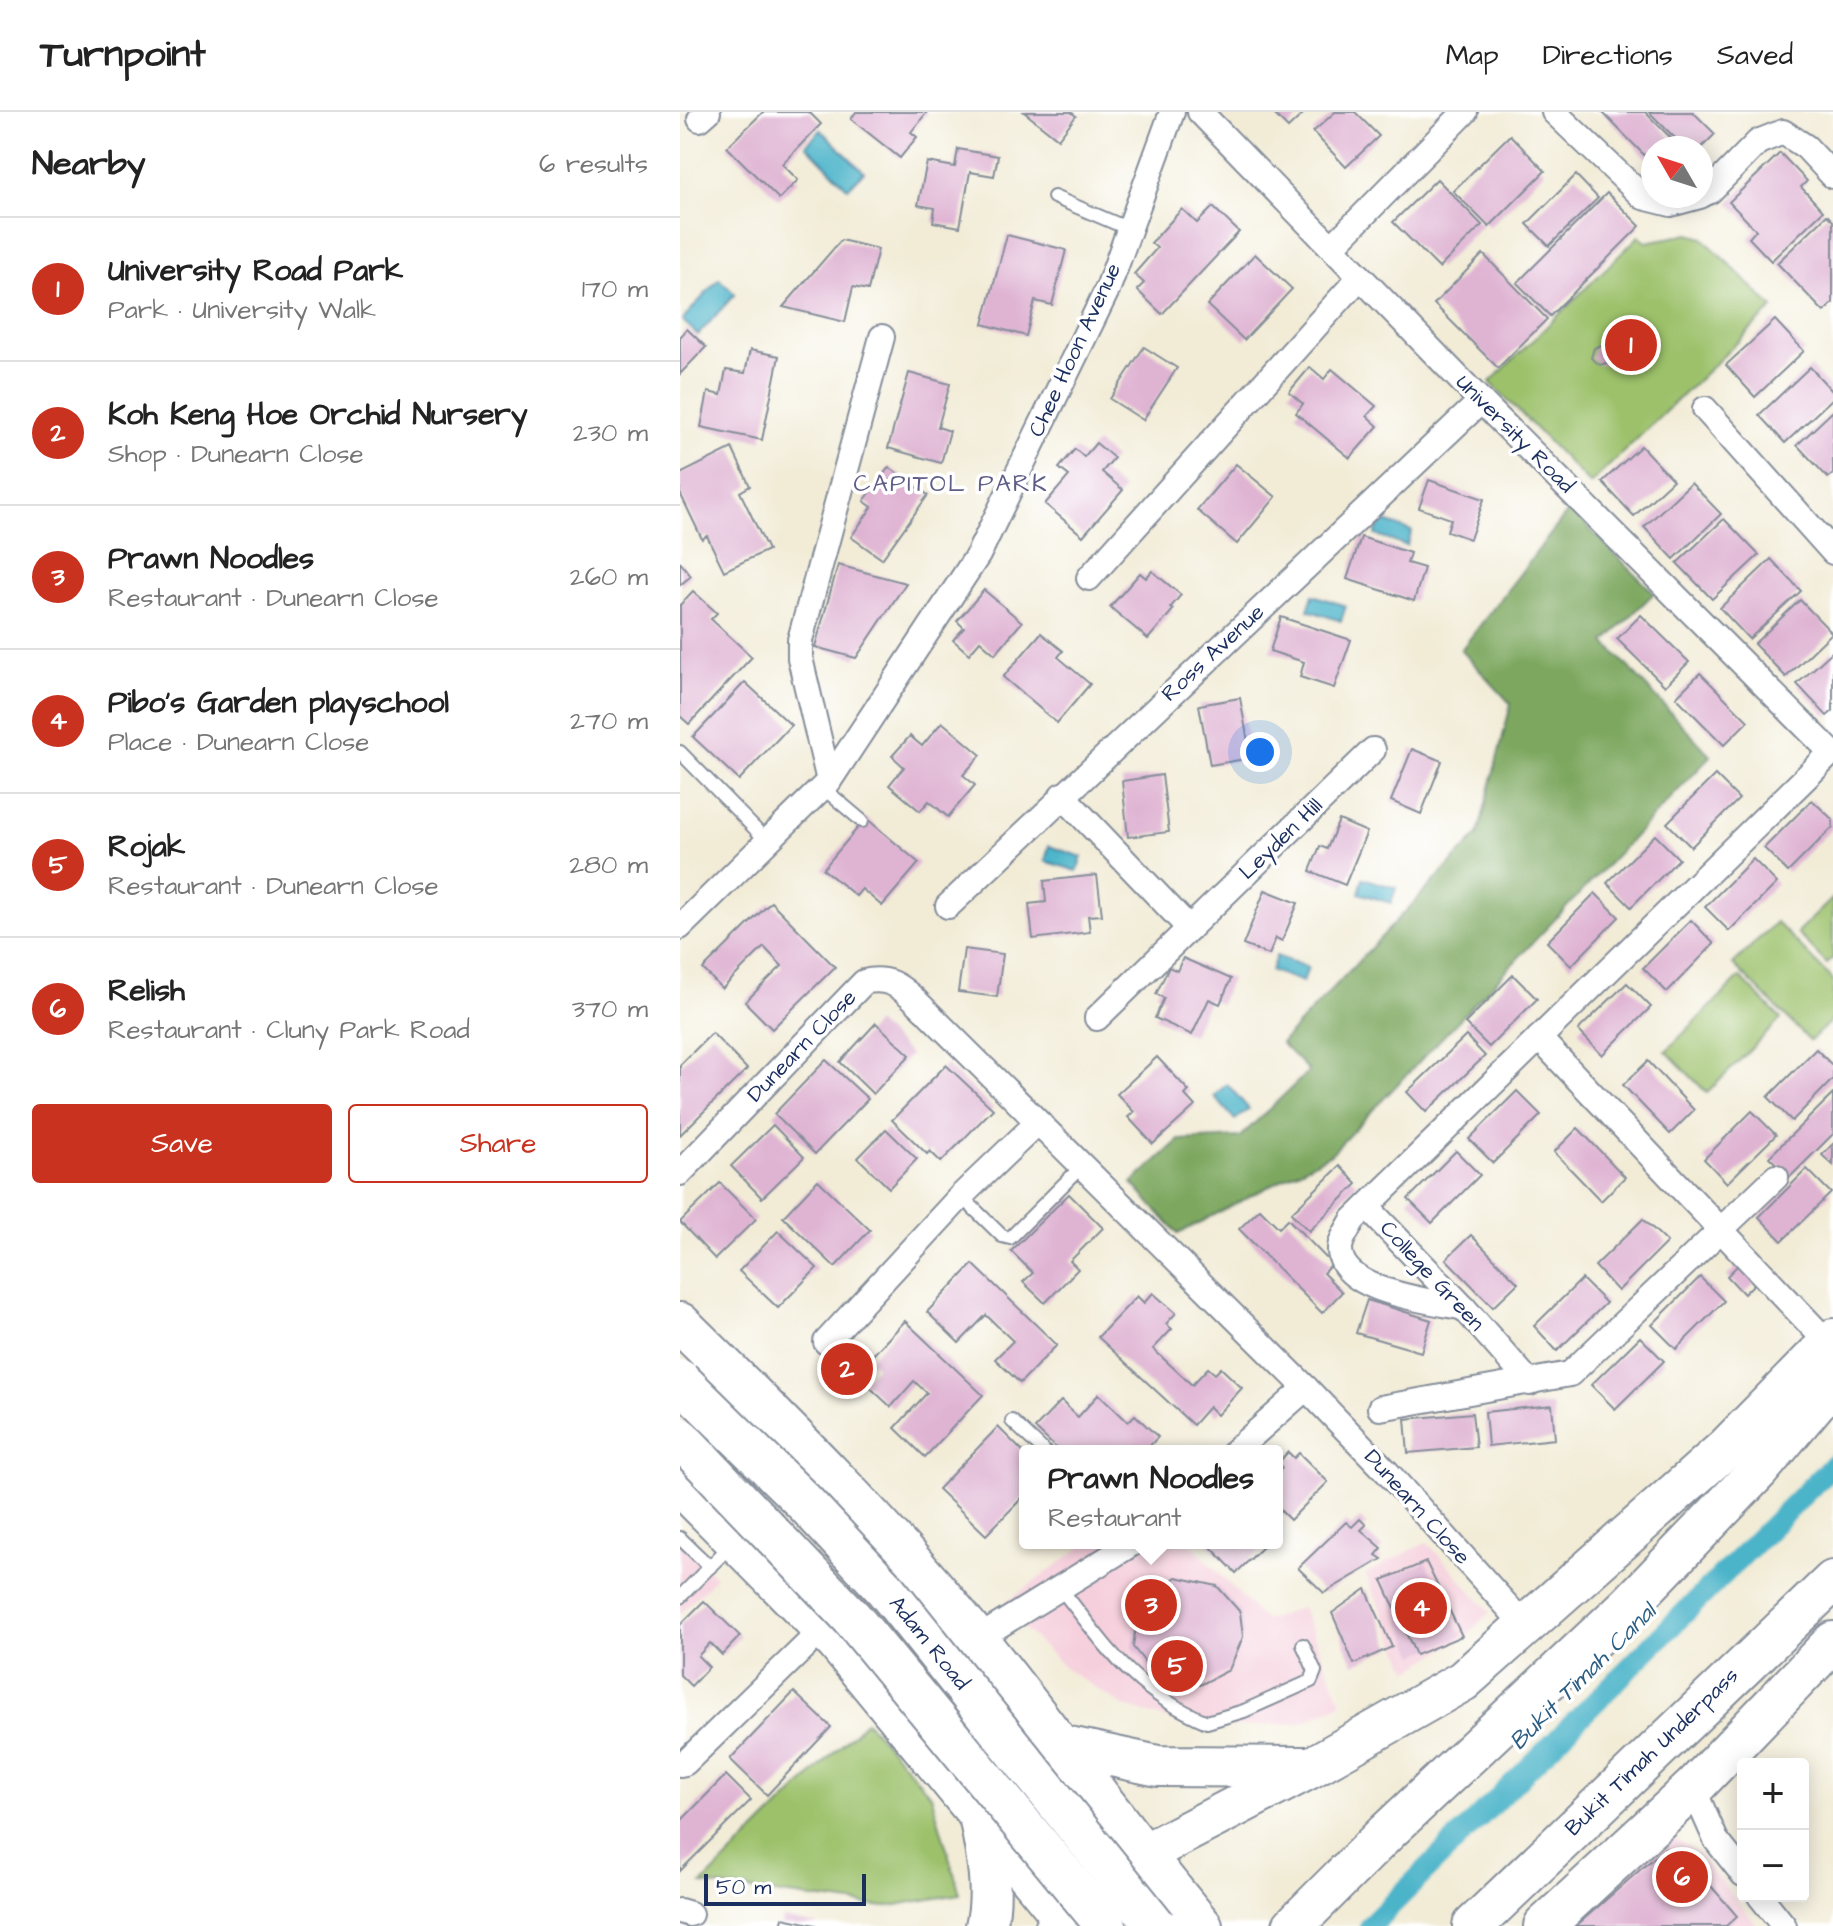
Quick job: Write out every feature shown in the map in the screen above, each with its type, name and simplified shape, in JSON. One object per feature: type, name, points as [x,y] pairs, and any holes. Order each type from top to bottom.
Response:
[{"type":"highway","points":[[680,1323],[841,1482],[977,1639],[1142,1855],[1202,1926]]},
{"type":"highway","points":[[680,1485],[723,1553],[817,1635],[928,1753],[978,1811],[1063,1923],[1142,1855],[1310,1768],[1463,1681],[1832,1355]]},
{"type":"highway","points":[[1293,1926],[1387,1832],[1630,1604],[1758,1471],[1832,1355]]},
{"type":"highway","name":"Adam Road","points":[[680,1380],[806,1504],[886,1590],[1156,1926]]},
{"type":"highway","name":"Adam Road","points":[[680,1438],[852,1618],[1106,1926]]},
{"type":"highway","name":"Bukit Timah Underpass","points":[[1473,1926],[1833,1581]]},
{"type":"highway","points":[[1544,1926],[1680,1800],[1833,1642]]},
{"type":"highway","points":[[928,1753],[952,1765],[987,1767],[1017,1741],[1020,1716],[1013,1685]]},
{"type":"highway","points":[[1060,1745],[1158,1766],[1310,1768]]},
{"type":"highway","points":[[978,1811],[987,1857],[990,1912],[986,1926]]},
{"type":"street","name":"Chee Hoon Avenue","points":[[680,927],[826,785],[978,555],[1108,288],[1172,112]]},
{"type":"street","name":"University Road","points":[[1200,112],[1481,401],[1832,753]]},
{"type":"street","points":[[1332,247],[1465,112]]},
{"type":"street","points":[[1554,112],[1641,195]]},
{"type":"street","points":[[1713,188],[1758,142],[1783,132],[1806,147],[1833,176]]},
{"type":"street","points":[[1089,578],[1360,277]]},
{"type":"street","points":[[826,785],[800,658],[800,640],[882,337]]},
{"type":"street","name":"Ross Avenue","points":[[948,906],[1481,401]]},
{"type":"street","points":[[1705,409],[1833,552]]},
{"type":"street","name":"Leyden Hill","points":[[1097,1018],[1373,750]]},
{"type":"street","name":"College Green","points":[[1530,1383],[1464,1308],[1367,1207],[1832,753]]},
{"type":"street","points":[[1062,795],[1189,928]]},
{"type":"street","name":"Dunearn Close","points":[[680,1173],[864,982],[877,978],[892,982],[915,1000],[1036,1124],[1306,1388],[1387,1472],[1526,1627]]},
{"type":"street","points":[[1539,1038],[1723,1229],[1832,1355]]},
{"type":"street","points":[[826,1342],[961,1196],[1036,1124]]},
{"type":"street","points":[[1380,1408],[1570,1374],[1776,1177]]},
{"type":"street","points":[[1367,1207],[1353,1220],[1341,1244],[1343,1261],[1353,1274],[1362,1282],[1386,1291],[1464,1308]]},
{"type":"street","points":[[1242,1445],[1306,1388]]},
{"type":"street","points":[[977,1639],[1124,1549]]},
{"type":"street","points":[[680,1764],[685,1763],[817,1635]]},
{"type":"street","points":[[1680,1800],[1737,1866]]},
{"type":"street","points":[[1680,1800],[1716,1840]]},
{"type":"street","points":[[1764,1902],[1776,1923]]},
{"type":"lane","points":[[1054,197],[1129,229]]},
{"type":"lane","points":[[680,752],[767,841]]},
{"type":"lane","points":[[826,785],[862,821]]},
{"type":"lane","points":[[961,1196],[1002,1236],[1010,1238],[1081,1167]]},
{"type":"lane","points":[[1012,1421],[1038,1445]]},
{"type":"lane","points":[[680,1538],[723,1553],[680,1597]]},
{"type":"lane","points":[[1061,1589],[1126,1672],[1175,1709],[1207,1722],[1244,1711],[1311,1681],[1315,1671],[1303,1645]]},
{"type":"shaded area","points":[[680,1542],[716,1577],[680,1614]]},
{"type":"shaded area","points":[[1427,1542],[1490,1612],[1467,1635],[1409,1671],[1365,1574]]},
{"type":"shaded area","points":[[1079,1549],[1196,1549],[1265,1621],[1302,1607],[1342,1703],[1300,1723],[1201,1729],[1125,1707],[1066,1669],[1001,1606]]},
{"type":"shaded area","points":[[1666,1839],[1676,1840],[1695,1851],[1758,1926],[1568,1926]]},
{"type":"green space","points":[[1689,234],[1703,238],[1773,308],[1590,484],[1490,382],[1639,236],[1646,242]]},
{"type":"green space","points":[[1570,509],[1654,593],[1605,642],[1711,756],[1331,1154],[1178,1234],[1132,1183],[1179,1140],[1240,1137],[1309,1071],[1281,1043],[1478,835],[1511,704],[1461,650]]},
{"type":"green space","points":[[1833,898],[1833,958],[1827,964],[1797,933]]},
{"type":"green space","points":[[1776,922],[1833,980],[1833,1019],[1810,1041],[1733,964]]},
{"type":"green space","points":[[1740,977],[1781,1019],[1707,1093],[1666,1051]]},
{"type":"green space","points":[[866,1721],[931,1795],[960,1894],[884,1907],[702,1884]]},
{"type":"water","points":[[821,130],[864,172],[848,188],[806,145]]},
{"type":"water","points":[[719,279],[735,294],[698,335],[682,320]]},
{"type":"water","points":[[1380,520],[1412,531],[1407,546],[1375,535]]},
{"type":"water","points":[[1313,595],[1346,606],[1341,621],[1308,610]]},
{"type":"water","points":[[1049,846],[1082,857],[1077,871],[1045,861]]},
{"type":"water","points":[[1363,878],[1396,888],[1391,903],[1359,893]]},
{"type":"water","points":[[1276,956],[1308,967],[1303,982],[1271,971]]},
{"type":"water","points":[[1227,1084],[1249,1109],[1235,1120],[1214,1096]]},
{"type":"building","points":[[763,112],[809,112],[821,124],[782,164],[798,180],[779,199],[727,147]]},
{"type":"building","points":[[856,112],[927,112],[911,132],[917,137],[900,158],[851,119]]},
{"type":"building","points":[[1024,112],[1071,112],[1076,116],[1058,139]]},
{"type":"building","points":[[1272,112],[1305,112],[1288,128]]},
{"type":"building","points":[[1335,112],[1355,112],[1379,136],[1346,167],[1313,132]]},
{"type":"building","points":[[1602,112],[1645,112],[1669,136],[1641,136],[1641,152]]},
{"type":"building","points":[[1649,112],[1693,112],[1715,134],[1713,136],[1673,136]]},
{"type":"building","points":[[1510,135],[1545,171],[1489,227],[1453,191]]},
{"type":"building","points":[[958,149],[998,156],[994,176],[970,172],[960,227],[933,222],[935,208],[918,205],[927,162],[955,167]]},
{"type":"building","points":[[1780,153],[1807,181],[1801,187],[1823,211],[1771,261],[1749,238],[1756,230],[1729,202]]},
{"type":"building","points":[[1576,175],[1598,198],[1549,246],[1527,224]]},
{"type":"building","points":[[1437,179],[1482,225],[1439,268],[1393,222]]},
{"type":"building","points":[[1607,193],[1640,226],[1550,316],[1517,283]]},
{"type":"building","points":[[1213,207],[1239,232],[1162,314],[1137,290],[1144,283],[1134,274],[1157,248],[1151,243],[1182,209],[1197,223]]},
{"type":"building","points":[[1827,215],[1833,221],[1833,303],[1824,312],[1777,263]]},
{"type":"building","points":[[1007,235],[1066,250],[1052,305],[1035,301],[1026,336],[983,324]]},
{"type":"building","points":[[841,240],[878,249],[868,290],[853,287],[845,322],[783,307]]},
{"type":"building","points":[[1255,254],[1292,289],[1244,340],[1207,305]]},
{"type":"building","points":[[1483,254],[1547,319],[1498,368],[1434,304]]},
{"type":"building","points":[[1775,320],[1804,351],[1755,397],[1726,365]]},
{"type":"building","points":[[687,329],[706,347],[680,374],[680,337]]},
{"type":"building","points":[[1604,344],[1612,352],[1610,362],[1600,365],[1591,358],[1594,348]]},
{"type":"building","points":[[1144,347],[1177,368],[1143,420],[1110,399]]},
{"type":"building","points":[[750,350],[779,356],[762,440],[701,427],[708,392],[721,395],[726,370],[745,373]]},
{"type":"building","points":[[1310,367],[1324,379],[1332,369],[1376,406],[1367,416],[1378,426],[1350,458],[1296,413],[1303,404],[1289,392]]},
{"type":"building","points":[[1810,367],[1833,392],[1833,398],[1785,443],[1759,415]]},
{"type":"building","points":[[909,373],[950,384],[938,427],[950,431],[941,463],[888,448]]},
{"type":"building","points":[[1833,411],[1833,474],[1828,478],[1797,445]]},
{"type":"building","points":[[1096,443],[1114,458],[1102,472],[1123,490],[1083,536],[1045,504],[1069,476],[1059,468],[1075,449],[1084,457]]},
{"type":"building","points":[[1641,446],[1673,480],[1634,516],[1602,482]]},
{"type":"building","points":[[732,448],[750,486],[740,492],[768,550],[724,571],[707,536],[702,539],[680,493],[680,474]]},
{"type":"building","points":[[1236,464],[1276,497],[1237,544],[1197,510]]},
{"type":"building","points":[[889,467],[928,495],[882,559],[851,537],[872,507],[864,501]]},
{"type":"building","points":[[1429,480],[1484,499],[1470,539],[1447,531],[1451,519],[1419,508]]},
{"type":"building","points":[[1691,483],[1721,514],[1674,559],[1644,527]]},
{"type":"building","points":[[1724,519],[1759,555],[1712,599],[1677,563]]},
{"type":"building","points":[[1361,537],[1410,553],[1407,563],[1424,568],[1414,601],[1347,579]]},
{"type":"building","points":[[1771,559],[1801,591],[1749,639],[1720,608]]},
{"type":"building","points":[[680,562],[691,576],[680,585]]},
{"type":"building","points":[[838,565],[906,583],[856,658],[815,647]]},
{"type":"building","points":[[1152,571],[1181,595],[1170,608],[1173,610],[1148,639],[1110,607],[1140,573],[1146,578]]},
{"type":"building","points":[[984,590],[1022,622],[995,654],[980,641],[969,654],[953,640],[964,628],[957,621]]},
{"type":"building","points":[[693,591],[717,613],[711,619],[752,657],[689,724],[680,716],[680,605]]},
{"type":"building","points":[[1800,600],[1832,633],[1786,677],[1754,644]]},
{"type":"building","points":[[1641,615],[1689,662],[1665,686],[1617,639]]},
{"type":"building","points":[[1281,617],[1351,640],[1334,688],[1300,677],[1304,662],[1270,651]]},
{"type":"building","points":[[1041,633],[1063,651],[1058,657],[1090,684],[1057,723],[1003,677]]},
{"type":"building","points":[[1833,651],[1833,711],[1827,716],[1797,684]]},
{"type":"building","points":[[1700,673],[1748,721],[1724,745],[1676,697]]},
{"type":"building","points":[[745,682],[791,725],[739,780],[693,737]]},
{"type":"building","points":[[1240,698],[1251,758],[1210,765],[1199,705]]},
{"type":"building","points":[[942,722],[981,755],[963,775],[975,785],[948,817],[929,801],[920,811],[889,785],[904,767],[892,756],[910,736],[922,746]]},
{"type":"building","points":[[1412,749],[1442,761],[1421,814],[1391,801]]},
{"type":"building","points":[[1162,775],[1169,832],[1128,837],[1122,781]]},
{"type":"building","points":[[1715,775],[1739,799],[1691,847],[1667,823]]},
{"type":"building","points":[[1812,800],[1833,820],[1833,827],[1788,872],[1764,848]]},
{"type":"building","points":[[866,818],[919,863],[882,906],[862,889],[856,896],[823,869]]},
{"type":"building","points":[[1339,820],[1367,832],[1345,885],[1310,871],[1320,846],[1327,849]]},
{"type":"building","points":[[1655,835],[1679,859],[1631,907],[1607,883]]},
{"type":"building","points":[[1753,859],[1777,883],[1729,931],[1705,907]]},
{"type":"building","points":[[1097,875],[1102,915],[1088,916],[1090,932],[1033,939],[1029,904],[1046,902],[1044,881]]},
{"type":"building","points":[[1265,890],[1298,903],[1282,941],[1276,938],[1269,955],[1243,945]]},
{"type":"building","points":[[1595,893],[1619,917],[1571,966],[1547,942]]},
{"type":"building","points":[[771,902],[835,967],[772,1029],[745,1002],[782,966],[764,947],[722,989],[703,969]]},
{"type":"building","points":[[1691,920],[1714,944],[1667,992],[1643,968]]},
{"type":"building","points":[[964,949],[1003,954],[997,997],[958,992]]},
{"type":"building","points":[[1183,958],[1231,979],[1220,1004],[1209,999],[1192,1035],[1155,1018],[1164,998],[1156,994],[1169,967],[1177,971]]},
{"type":"building","points":[[1513,975],[1537,999],[1489,1047],[1465,1023]]},
{"type":"building","points":[[1627,983],[1651,1007],[1602,1055],[1578,1030]]},
{"type":"building","points":[[876,1023],[910,1055],[873,1094],[840,1062]]},
{"type":"building","points":[[712,1033],[747,1069],[680,1135],[680,1065]]},
{"type":"building","points":[[1466,1036],[1485,1056],[1426,1112],[1407,1092]]},
{"type":"building","points":[[1816,1049],[1833,1066],[1833,1079],[1792,1121],[1768,1097]]},
{"type":"building","points":[[1157,1057],[1189,1091],[1185,1095],[1195,1106],[1153,1144],[1128,1117],[1134,1112],[1117,1094]]},
{"type":"building","points":[[826,1060],[868,1099],[815,1154],[774,1114]]},
{"type":"building","points":[[1648,1061],[1694,1110],[1670,1134],[1623,1085]]},
{"type":"building","points":[[946,1065],[993,1109],[941,1162],[930,1151],[927,1154],[892,1120]]},
{"type":"building","points":[[1517,1091],[1541,1115],[1493,1163],[1469,1139]]},
{"type":"building","points":[[1833,1094],[1833,1134],[1790,1177],[1769,1157]]},
{"type":"building","points":[[1752,1111],[1776,1135],[1727,1183],[1704,1159]]},
{"type":"building","points":[[773,1125],[804,1157],[762,1198],[731,1166]]},
{"type":"building","points":[[1578,1128],[1625,1177],[1601,1201],[1554,1152]]},
{"type":"building","points":[[886,1129],[917,1159],[889,1188],[858,1158]]},
{"type":"building","points":[[1833,1144],[1833,1165],[1822,1155]]},
{"type":"building","points":[[1456,1151],[1480,1175],[1432,1223],[1408,1199]]},
{"type":"building","points":[[1340,1166],[1357,1184],[1309,1231],[1291,1213]]},
{"type":"building","points":[[1807,1169],[1831,1193],[1782,1241],[1759,1217]]},
{"type":"building","points":[[818,1180],[870,1230],[835,1267],[783,1217]]},
{"type":"building","points":[[720,1183],[756,1219],[715,1259],[680,1222]]},
{"type":"building","points":[[1069,1194],[1103,1228],[1070,1261],[1078,1269],[1045,1303],[1023,1282],[1033,1273],[1011,1251]]},
{"type":"building","points":[[1260,1209],[1279,1228],[1288,1219],[1332,1264],[1323,1273],[1342,1292],[1322,1313],[1239,1229]]},
{"type":"building","points":[[1643,1219],[1667,1242],[1618,1291],[1595,1266]]},
{"type":"building","points":[[778,1231],[817,1268],[778,1308],[739,1271]]},
{"type":"building","points":[[1471,1235],[1518,1283],[1493,1307],[1446,1259]]},
{"type":"building","points":[[1741,1262],[1758,1280],[1744,1294],[1727,1276]]},
{"type":"building","points":[[973,1264],[1057,1345],[1020,1383],[995,1359],[1013,1341],[986,1315],[959,1343],[927,1312]]},
{"type":"building","points":[[1700,1277],[1724,1301],[1676,1349],[1652,1325]]},
{"type":"building","points":[[1582,1279],[1606,1303],[1557,1351],[1534,1326]]},
{"type":"building","points":[[1153,1293],[1176,1313],[1166,1324],[1172,1329],[1153,1349],[1192,1385],[1208,1368],[1215,1374],[1221,1368],[1242,1388],[1217,1415],[1209,1407],[1193,1425],[1098,1337],[1137,1296],[1144,1303]]},
{"type":"building","points":[[1367,1300],[1431,1320],[1421,1352],[1356,1333]]},
{"type":"building","points":[[905,1321],[983,1395],[925,1457],[895,1428],[927,1393],[914,1381],[891,1407],[863,1381],[877,1366],[869,1359]]},
{"type":"building","points":[[1640,1337],[1664,1361],[1615,1409],[1591,1385]]},
{"type":"building","points":[[1099,1394],[1128,1422],[1135,1415],[1158,1437],[1151,1445],[1053,1445],[1035,1428],[1061,1401],[1078,1417]]},
{"type":"building","points":[[1552,1405],[1555,1439],[1488,1446],[1485,1412]]},
{"type":"building","points":[[1472,1413],[1476,1447],[1408,1453],[1405,1419]]},
{"type":"building","points":[[998,1427],[1019,1448],[1019,1501],[986,1535],[938,1489]]},
{"type":"building","points":[[1288,1452],[1294,1458],[1299,1453],[1328,1482],[1290,1520],[1283,1513],[1283,1458]]},
{"type":"building","points":[[1360,1519],[1366,1525],[1361,1530],[1382,1548],[1376,1555],[1382,1559],[1324,1593],[1298,1568],[1346,1522],[1352,1527]]},
{"type":"building","points":[[1213,1549],[1261,1549],[1236,1573]]},
{"type":"building","points":[[1426,1562],[1462,1636],[1416,1655],[1382,1580]]},
{"type":"building","points":[[1176,1577],[1217,1586],[1240,1612],[1243,1637],[1229,1670],[1200,1685],[1160,1681],[1133,1647],[1139,1604]]},
{"type":"building","points":[[1366,1589],[1392,1647],[1354,1664],[1332,1613]]},
{"type":"building","points":[[704,1601],[740,1636],[722,1655],[710,1643],[698,1656],[709,1667],[691,1686],[680,1675],[680,1625]]},
{"type":"building","points":[[794,1692],[831,1727],[767,1795],[730,1759]]},
{"type":"building","points":[[726,1775],[751,1800],[680,1871],[680,1822]]},
{"type":"building","points":[[1665,1848],[1684,1855],[1737,1916],[1726,1926],[1576,1926]]},
{"type":"building","points":[[783,1918],[816,1925],[816,1926],[781,1926]]},
{"type":"waterway","name":"Bukit Timah Canal","points":[[1370,1926],[1833,1465]]},
{"type":"place","name":"University Road Park","points":[[1631,345]]},
{"type":"place","name":"Koh Keng Hoe Orchid Nursery","points":[[847,1369]]},
{"type":"place","name":"Prawn Noodles","points":[[1151,1605]]},
{"type":"place","name":"Pibo's Garden playschool","points":[[1421,1608]]},
{"type":"place","name":"Rojak","points":[[1177,1666]]},
{"type":"place","name":"Relish","points":[[1682,1877]]},
{"type":"district","name":"CAPITOL PARK","points":[[951,484]]}]
